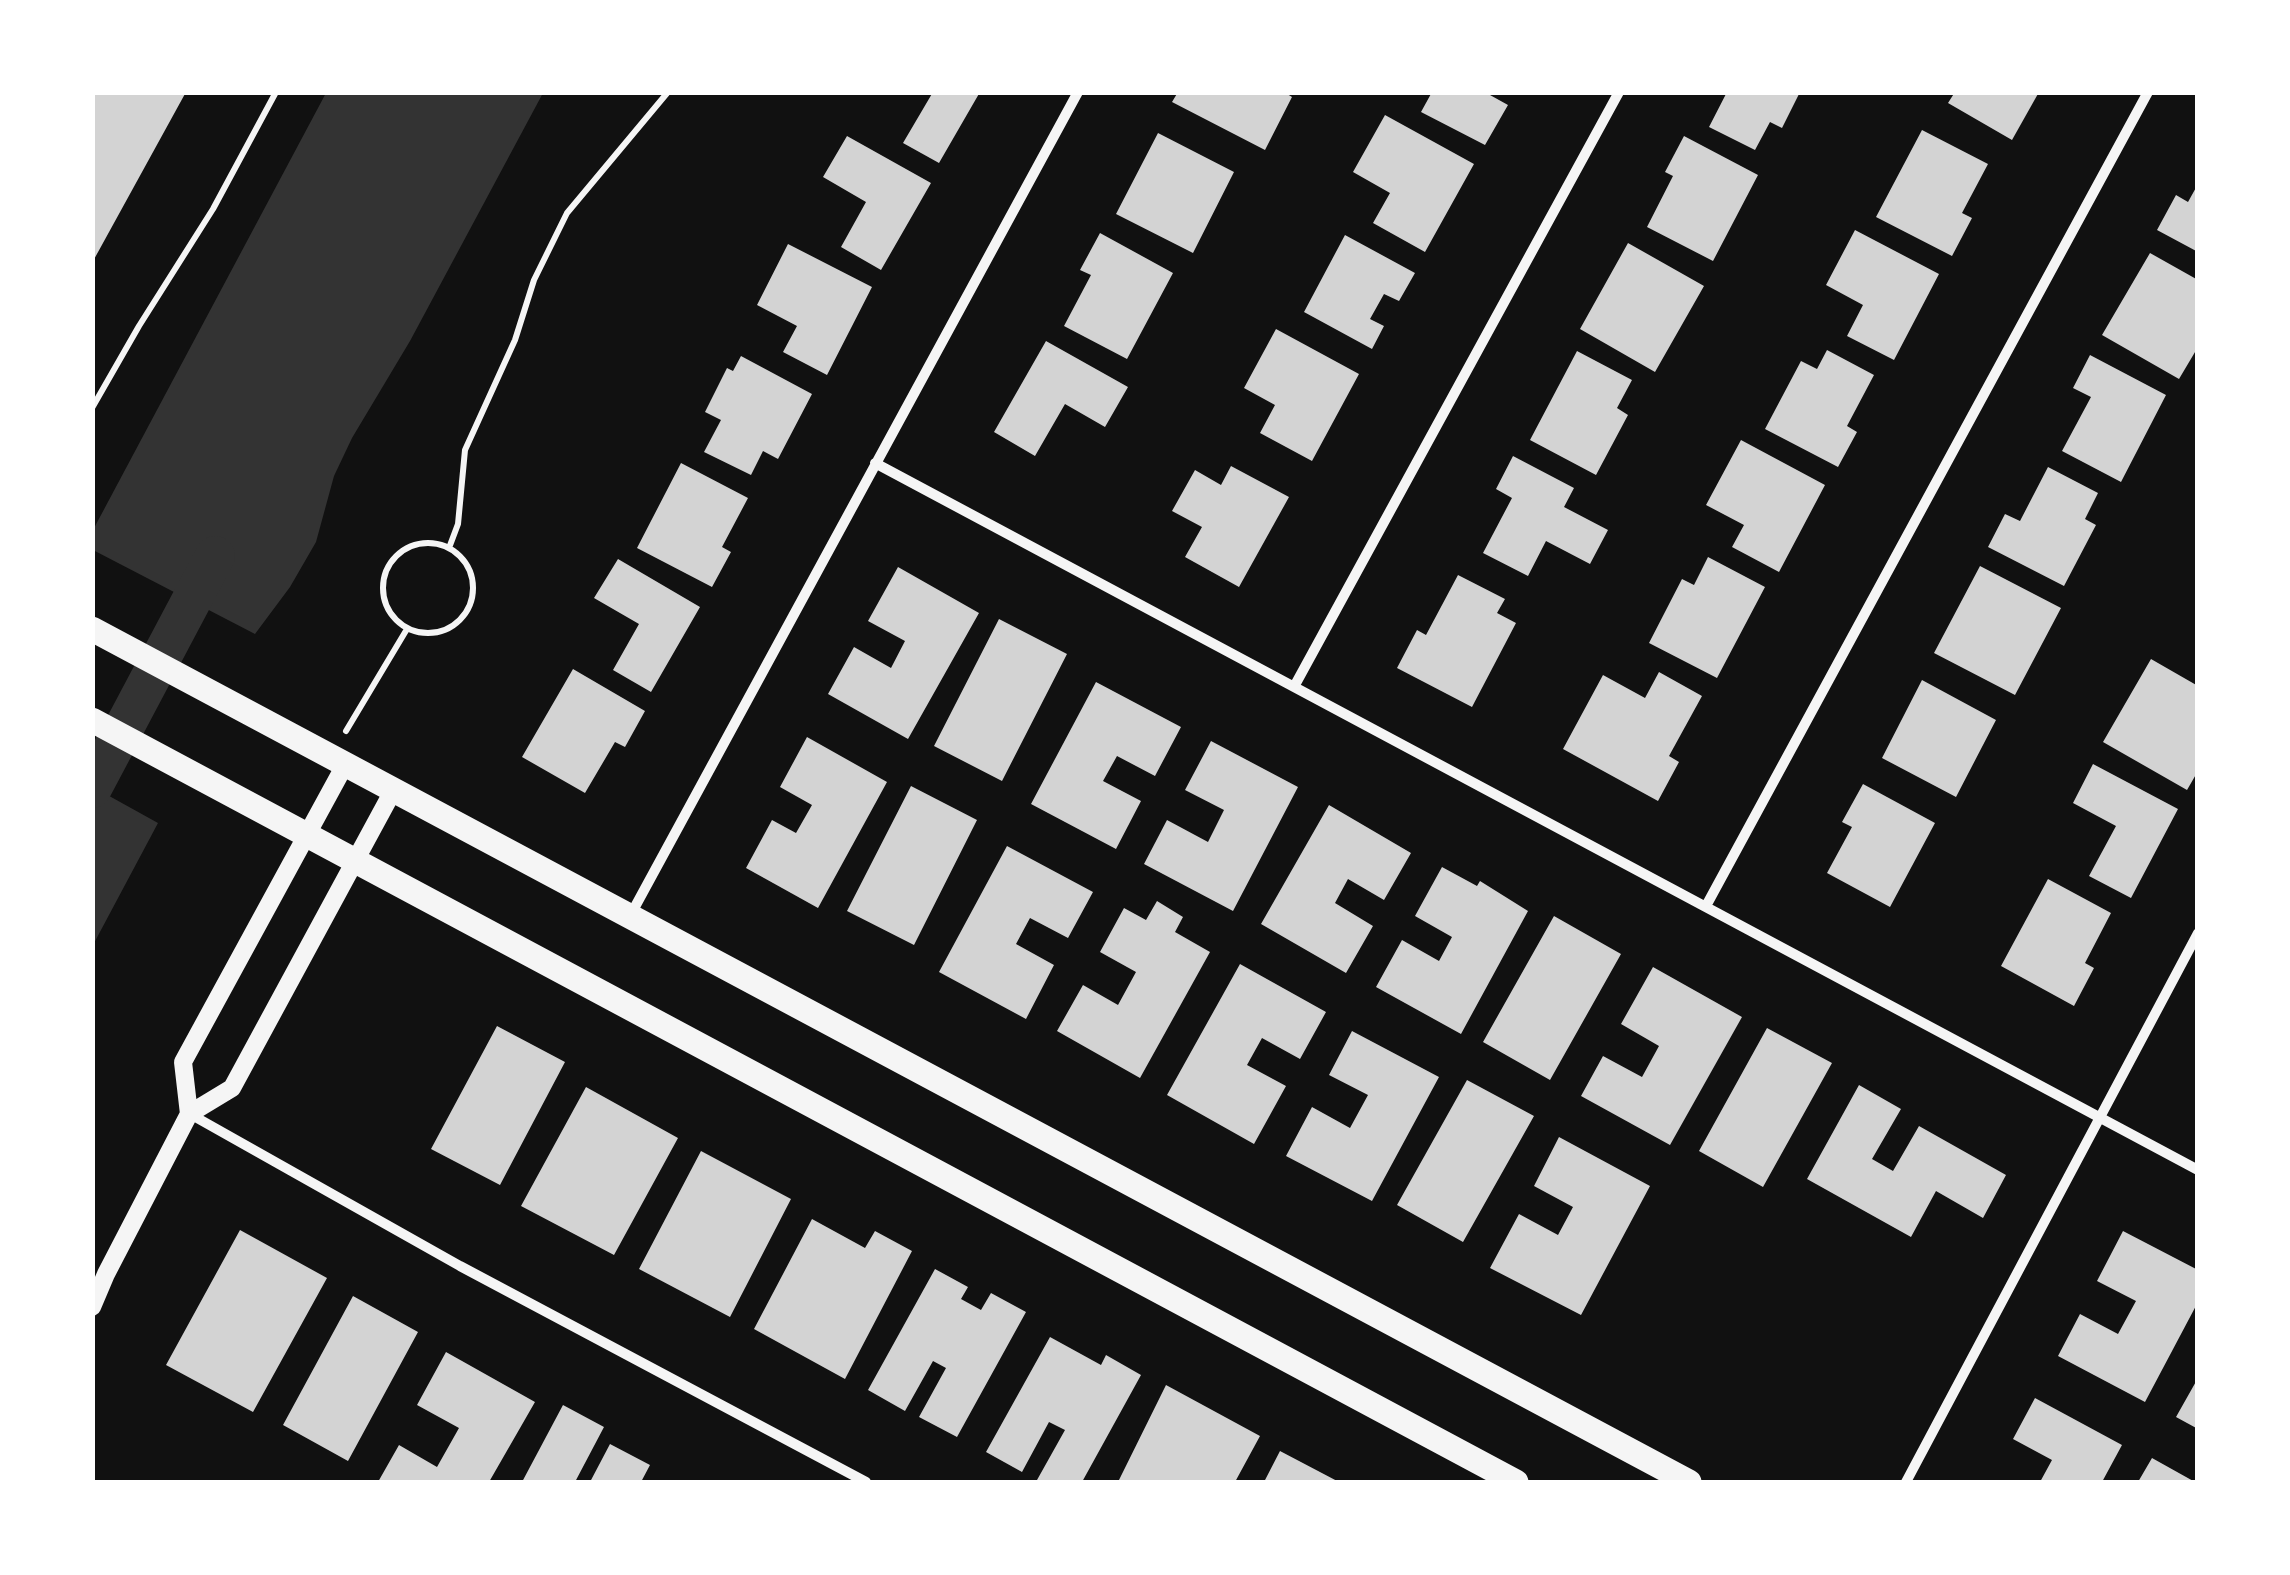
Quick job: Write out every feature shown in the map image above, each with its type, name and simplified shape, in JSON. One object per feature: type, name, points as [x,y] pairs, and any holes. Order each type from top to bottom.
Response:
[{"type":"main road","points":[[92,629],[1689,1482]]},
{"type":"main road","points":[[92,720],[1516,1482]]},
{"type":"street","points":[[630,916],[1078,92]]},
{"type":"street","points":[[1295,685],[1619,92]]},
{"type":"street","points":[[1706,906],[2148,92]]},
{"type":"street","points":[[875,462],[2198,1170]]},
{"type":"street","points":[[189,1114],[183,1062],[307,835],[339,760]]},
{"type":"street","points":[[92,1307],[189,1114],[232,1088],[394,789]]},
{"type":"street","points":[[1906,1482],[2198,933]]},
{"type":"street","points":[[189,1114],[460,1266],[866,1482]]},
{"type":"path","points":[[92,408],[213,210],[276,92]]},
{"type":"path","points":[[449,548],[458,524],[465,450],[515,340],[534,280],[568,213],[668,92]]},
{"type":"path","points":[[434,542],[449,548],[469,567],[473,596],[468,609],[460,620],[434,633],[406,629],[386,605],[384,574],[392,560],[418,544],[434,542]]},
{"type":"path","points":[[339,760],[406,629]]},
{"type":"shaded area","points":[[326,93],[543,93],[410,341],[352,438],[334,476],[316,542],[290,587],[255,634],[93,550],[93,530]]},
{"type":"shaded area","points":[[93,787],[158,823],[93,945]]},
{"type":"building","points":[[92,92],[186,92],[92,263]]},
{"type":"building","points":[[933,92],[980,92],[939,163],[903,143]]},
{"type":"building","points":[[1178,92],[1284,92],[1292,97],[1265,150],[1172,102]]},
{"type":"building","points":[[1432,92],[1491,92],[1508,105],[1485,145],[1421,112]]},
{"type":"building","points":[[1727,92],[1800,92],[1782,128],[1770,122],[1755,150],[1709,127]]},
{"type":"building","points":[[1955,92],[2039,92],[2012,140],[1948,103]]},
{"type":"building","points":[[1385,115],[1474,164],[1425,252],[1373,223],[1390,193],[1353,172]]},
{"type":"building","points":[[1922,130],[1988,164],[1962,213],[1972,218],[1952,256],[1876,217]]},
{"type":"building","points":[[1158,133],[1234,172],[1193,253],[1116,214]]},
{"type":"building","points":[[847,136],[931,183],[881,270],[841,247],[866,202],[823,177]]},
{"type":"building","points":[[1684,136],[1758,175],[1713,261],[1647,227],[1673,176],[1665,172]]},
{"type":"building","points":[[2198,184],[2198,252],[2157,230],[2176,195],[2188,202]]},
{"type":"building","points":[[1855,230],[1939,274],[1894,360],[1847,336],[1863,305],[1826,285]]},
{"type":"building","points":[[1100,233],[1173,273],[1127,359],[1064,326],[1091,275],[1080,270]]},
{"type":"building","points":[[1345,235],[1415,273],[1399,301],[1384,294],[1370,319],[1384,326],[1372,349],[1304,312]]},
{"type":"building","points":[[1628,243],[1704,286],[1655,372],[1580,329]]},
{"type":"building","points":[[788,244],[872,287],[827,375],[783,352],[797,326],[757,305]]},
{"type":"building","points":[[2150,253],[2198,280],[2198,347],[2179,379],[2102,335]]},
{"type":"building","points":[[1276,329],[1359,374],[1312,461],[1260,433],[1275,405],[1244,388]]},
{"type":"building","points":[[1046,341],[1128,387],[1105,427],[1065,404],[1035,456],[994,432]]},
{"type":"building","points":[[1827,350],[1874,375],[1847,426],[1857,432],[1838,467],[1765,429],[1801,361],[1817,369]]},
{"type":"building","points":[[1577,351],[1632,380],[1617,408],[1628,415],[1596,475],[1530,440]]},
{"type":"building","points":[[2090,355],[2166,395],[2121,482],[2062,451],[2091,397],[2073,388]]},
{"type":"building","points":[[741,356],[812,394],[778,459],[763,451],[751,475],[704,452],[721,420],[705,412],[727,368],[733,371]]},
{"type":"building","points":[[1741,440],[1825,485],[1779,572],[1732,547],[1744,525],[1706,505]]},
{"type":"building","points":[[1513,456],[1574,488],[1564,507],[1608,530],[1590,564],[1546,541],[1528,576],[1483,553],[1512,498],[1496,489]]},
{"type":"building","points":[[681,463],[748,498],[722,547],[731,552],[712,587],[637,548]]},
{"type":"building","points":[[1231,466],[1289,497],[1239,587],[1185,557],[1202,527],[1172,511],[1195,470],[1221,485]]},
{"type":"building","points":[[2048,467],[2098,493],[2085,519],[2096,525],[2064,586],[1988,547],[2005,514],[2020,521]]},
{"type":"building","points":[[1708,557],[1765,587],[1717,678],[1649,643],[1682,579],[1694,585]]},
{"type":"building","points":[[618,559],[700,607],[651,692],[613,670],[639,624],[594,598]]},
{"type":"building","points":[[1980,566],[2061,608],[2015,695],[1934,653]]},
{"type":"building","points":[[898,567],[979,613],[908,739],[828,694],[854,647],[891,668],[905,641],[868,621]]},
{"type":"building","points":[[1458,575],[1505,599],[1497,613],[1516,623],[1472,707],[1397,668],[1417,630],[1426,635]]},
{"type":"building","points":[[999,619],[1067,654],[1002,781],[934,746]]},
{"type":"building","points":[[2151,659],[2198,686],[2198,771],[2187,790],[2103,742]]},
{"type":"building","points":[[573,669],[645,711],[625,747],[615,742],[585,793],[522,757]]},
{"type":"building","points":[[1659,672],[1702,696],[1669,756],[1679,762],[1658,801],[1563,749],[1603,675],[1645,698]]},
{"type":"building","points":[[1922,680],[1996,720],[1956,797],[1882,758]]},
{"type":"building","points":[[1096,682],[1181,727],[1155,776],[1117,756],[1103,781],[1141,801],[1116,849],[1031,804]]},
{"type":"building","points":[[807,737],[887,782],[818,908],[746,868],[772,820],[796,833],[812,805],[780,787]]},
{"type":"building","points":[[1211,741],[1298,787],[1233,911],[1144,864],[1167,820],[1208,842],[1224,810],[1185,790]]},
{"type":"building","points":[[2093,764],[2178,809],[2131,898],[2089,876],[2116,826],[2073,803]]},
{"type":"building","points":[[1863,784],[1935,823],[1890,907],[1827,873],[1852,827],[1842,822]]},
{"type":"building","points":[[911,786],[977,820],[914,945],[847,911]]},
{"type":"building","points":[[1329,805],[1411,853],[1384,900],[1348,879],[1335,903],[1373,926],[1346,973],[1261,924]]},
{"type":"building","points":[[1007,846],[1093,892],[1068,938],[1030,918],[1016,944],[1054,965],[1026,1019],[939,972]]},
{"type":"building","points":[[1442,867],[1477,886],[1480,881],[1528,911],[1461,1034],[1376,987],[1402,940],[1439,961],[1452,937],[1415,916]]},
{"type":"building","points":[[2048,879],[2111,913],[2085,963],[2094,968],[2074,1006],[2001,966]]},
{"type":"building","points":[[1157,901],[1183,917],[1175,932],[1210,952],[1140,1078],[1057,1031],[1083,985],[1118,1005],[1136,972],[1100,952],[1124,908],[1146,920]]},
{"type":"building","points":[[1554,916],[1621,954],[1550,1080],[1483,1042]]},
{"type":"building","points":[[1240,964],[1326,1012],[1300,1059],[1262,1038],[1247,1065],[1286,1086],[1254,1144],[1167,1095]]},
{"type":"building","points":[[1653,967],[1742,1017],[1670,1145],[1581,1096],[1603,1056],[1642,1077],[1659,1046],[1621,1024]]},
{"type":"building","points":[[497,1026],[565,1062],[500,1185],[431,1149]]},
{"type":"building","points":[[1767,1028],[1832,1063],[1763,1187],[1699,1151]]},
{"type":"building","points":[[1352,1031],[1439,1077],[1372,1201],[1286,1156],[1312,1107],[1350,1128],[1368,1095],[1329,1075]]},
{"type":"building","points":[[1467,1080],[1534,1116],[1463,1242],[1397,1205]]},
{"type":"building","points":[[1859,1085],[1901,1109],[1872,1159],[1893,1171],[1919,1126],[2006,1175],[1983,1218],[1936,1191],[1911,1237],[1807,1179]]},
{"type":"building","points":[[586,1087],[678,1138],[614,1255],[521,1206]]},
{"type":"building","points":[[1559,1137],[1650,1186],[1581,1315],[1490,1268],[1519,1214],[1558,1235],[1573,1207],[1534,1186]]},
{"type":"building","points":[[701,1151],[791,1199],[730,1317],[639,1269]]},
{"type":"building","points":[[812,1219],[865,1248],[875,1231],[912,1251],[845,1379],[754,1329]]},
{"type":"building","points":[[240,1230],[327,1278],[253,1412],[166,1365]]},
{"type":"building","points":[[2123,1231],[2198,1270],[2198,1302],[2145,1402],[2058,1356],[2080,1314],[2118,1334],[2136,1301],[2097,1281]]},
{"type":"building","points":[[935,1269],[968,1287],[961,1299],[981,1310],[991,1293],[1026,1312],[957,1437],[919,1417],[946,1368],[933,1361],[905,1411],[868,1390]]},
{"type":"building","points":[[353,1296],[418,1332],[348,1461],[283,1425]]},
{"type":"building","points":[[1050,1337],[1101,1365],[1106,1355],[1141,1375],[1082,1482],[1037,1480],[1065,1430],[1049,1422],[1022,1472],[986,1452]]},
{"type":"building","points":[[446,1352],[535,1402],[489,1482],[378,1482],[399,1445],[437,1467],[459,1428],[417,1405]]},
{"type":"building","points":[[2198,1378],[2198,1429],[2176,1417]]},
{"type":"building","points":[[1166,1385],[1260,1436],[1235,1482],[1118,1482]]},
{"type":"building","points":[[2035,1398],[2122,1445],[2102,1482],[2040,1482],[2052,1460],[2013,1439]]},
{"type":"building","points":[[563,1405],[604,1427],[575,1482],[522,1482]]},
{"type":"building","points":[[610,1444],[650,1465],[641,1482],[590,1482]]},
{"type":"building","points":[[1280,1451],[1339,1482],[1264,1482]]},
{"type":"building","points":[[2152,1458],[2195,1482],[2138,1482]]},
{"type":"waterway","points":[[92,788],[215,556]]}]
